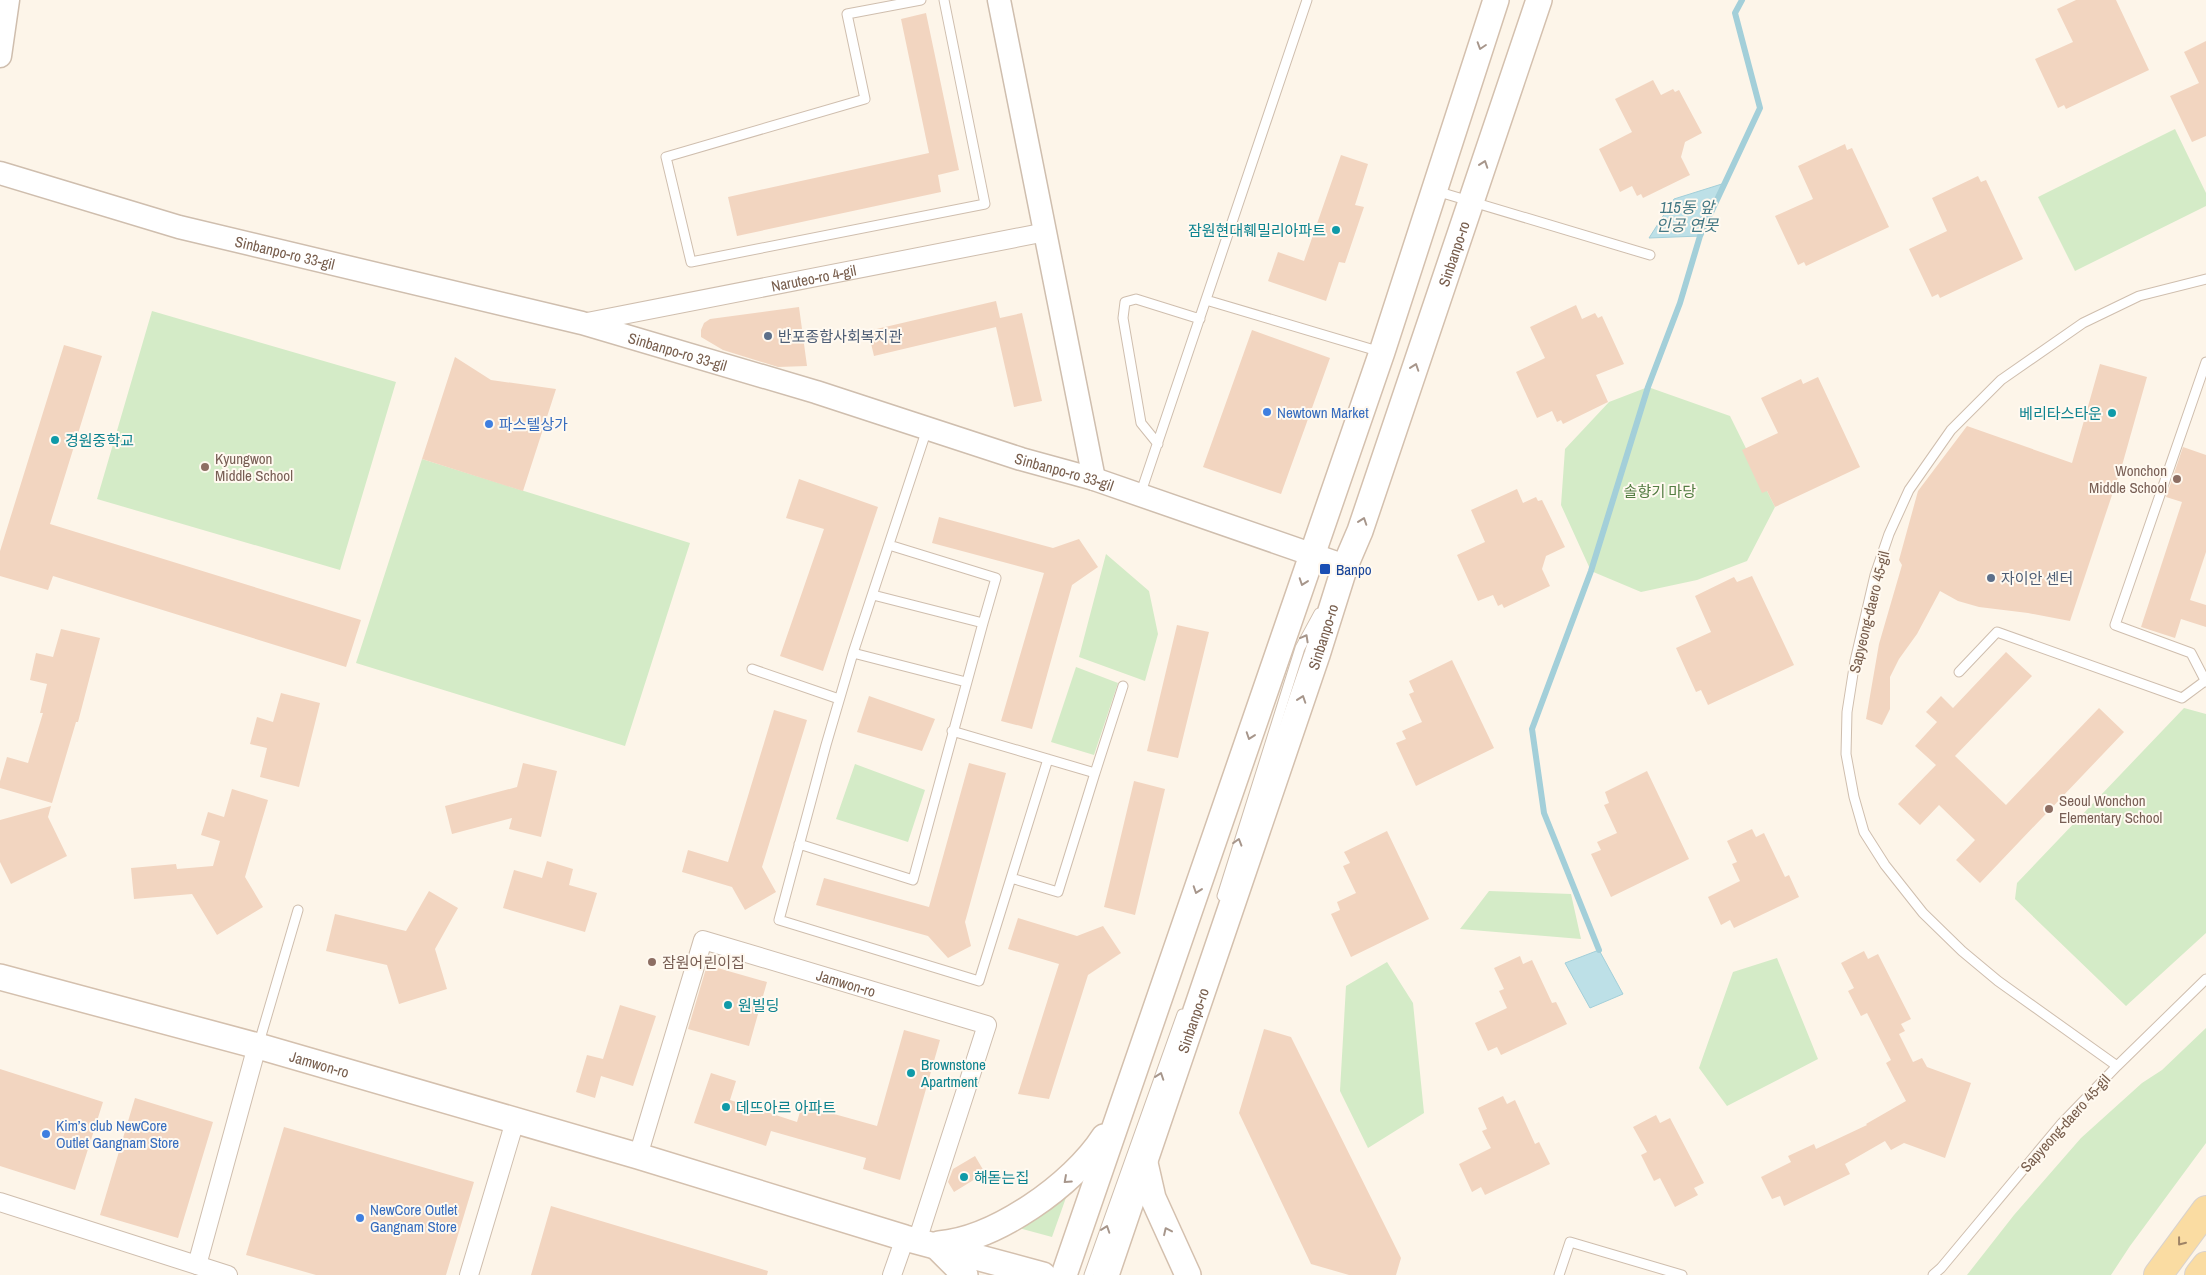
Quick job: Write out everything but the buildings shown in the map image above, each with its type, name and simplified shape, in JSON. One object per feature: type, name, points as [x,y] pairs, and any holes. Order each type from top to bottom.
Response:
[{"type":"main road","points":[[1064,1275],[1382,352],[1496,0]]},
{"type":"main road","name":"Sinbanpo-ro","points":[[1106,1275],[1314,664],[1345,566],[1360,531],[1539,0]]},
{"type":"main road","name":"Jamwon-ro","points":[[0,977],[258,1046],[638,1156],[919,1241],[1043,1275]]},
{"type":"main road","points":[[919,1241],[951,1243],[984,1232],[1049,1195],[1089,1159],[1119,1114]]},
{"type":"main road","points":[[1145,1162],[1153,1198],[1188,1275]]},
{"type":"main road","points":[[2158,1275],[2206,1210]]},
{"type":"main road","points":[[919,1241],[965,1275]]},
{"type":"main road","points":[[2199,1275],[2206,1266]]},
{"type":"street","points":[[0,56],[8,0]]},
{"type":"street","points":[[999,0],[1094,479]]},
{"type":"street","name":"Sinbanpo-ro 33-gil","points":[[0,174],[179,227],[582,323],[816,392],[927,430],[1094,479],[1345,566]]},
{"type":"street","name":"Naruteo-ro 4-gil","points":[[582,323],[1046,232]]},
{"type":"street","name":"Jamwon-ro","points":[[638,1156],[703,940],[987,1025],[919,1241],[892,1275]]},
{"type":"street","points":[[196,1270],[258,1046]]},
{"type":"street","points":[[469,1275],[515,1121]]},
{"type":"street","points":[[0,1202],[196,1270],[228,1275]]},
{"type":"lane","points":[[921,0],[847,14],[865,99],[666,157],[690,262],[985,204],[944,0]]},
{"type":"lane","points":[[1140,495],[1307,0]]},
{"type":"lane","points":[[1312,556],[1332,518],[1417,267],[1435,190],[1650,255]]},
{"type":"lane","name":"Sapyeong-daero 45-gil","points":[[2117,1066],[1998,981],[1962,951],[1923,913],[1885,865],[1864,832],[1854,797],[1846,754],[1847,712],[1855,661],[1874,575],[1889,534],[1910,490],[1951,430],[2001,380],[2083,323],[2139,296],[2206,279]]},
{"type":"lane","points":[[1158,444],[1141,423],[1123,318],[1125,302],[1136,298],[1200,319]]},
{"type":"lane","points":[[1206,300],[1382,352]]},
{"type":"lane","points":[[1959,672],[1997,632],[2182,698],[2205,681],[2191,653],[2115,625],[2206,362]]},
{"type":"lane","points":[[927,430],[839,699],[779,920],[979,981],[1048,760]]},
{"type":"lane","points":[[799,844],[913,880],[952,731],[996,578],[889,545]]},
{"type":"lane","points":[[1220,905],[1300,648],[1345,566]]},
{"type":"lane","points":[[872,595],[983,623]]},
{"type":"lane","points":[[853,653],[966,682]]},
{"type":"lane","points":[[752,669],[839,699]]},
{"type":"lane","points":[[1011,878],[1058,892],[1123,686]]},
{"type":"lane","points":[[952,731],[1095,773]]},
{"type":"lane","points":[[258,1046],[298,910]]},
{"type":"lane","points":[[1209,975],[1213,932]]},
{"type":"lane","name":"Sapyeong-daero 45-gil","points":[[1933,1275],[1942,1268],[2062,1123],[2117,1066],[2206,980]]},
{"type":"lane","points":[[1089,1275],[1184,1006]]},
{"type":"lane","points":[[1559,1275],[1570,1242],[1682,1275]]},
{"type":"green space","points":[[2175,129],[2206,193],[2206,206],[2075,271],[2038,197]]},
{"type":"green space","points":[[152,311],[396,382],[340,570],[97,499]]},
{"type":"green space","name":"솔향기 마당","points":[[1648,387],[1730,416],[1775,507],[1747,561],[1697,580],[1641,592],[1591,571],[1561,505],[1565,449],[1609,402]]},
{"type":"green space","points":[[422,459],[690,543],[625,746],[356,663]]},
{"type":"green space","points":[[1106,554],[1149,591],[1158,634],[1145,681],[1079,657]]},
{"type":"green space","points":[[1076,667],[1118,683],[1094,755],[1051,742]]},
{"type":"green space","points":[[2184,708],[2206,714],[2206,933],[2126,1006],[2015,899],[2017,883]]},
{"type":"green space","points":[[855,764],[925,790],[908,842],[836,819]]},
{"type":"green space","points":[[1489,891],[1571,894],[1581,939],[1460,929]]},
{"type":"green space","points":[[1777,958],[1818,1059],[1727,1106],[1699,1068],[1733,972]]},
{"type":"green space","points":[[1387,962],[1413,1003],[1424,1113],[1368,1148],[1340,1091],[1346,986]]},
{"type":"green space","points":[[2206,1028],[2206,1143],[2130,1246],[2111,1275],[1967,1275],[2014,1215],[2081,1138],[2142,1083],[2162,1070]]},
{"type":"green space","points":[[1068,1192],[1052,1237],[1011,1226]]},
{"type":"water","name":"115동 앞 인공 연못","points":[[1725,183],[1700,236],[1649,238],[1674,199]]},
{"type":"water","points":[[1599,950],[1623,994],[1590,1008],[1565,963]]},
{"type":"waterway","points":[[1599,950],[1544,813],[1532,729],[1591,571],[1648,387],[1680,303],[1700,236],[1760,108],[1735,13],[1742,0]]},
{"type":"place","name":"잠원현대훼밀리아파트","points":[[1336,230]]},
{"type":"place","name":"반포종합사회복지관","points":[[768,336]]},
{"type":"place","name":"Newtown Market","points":[[1267,412]]},
{"type":"place","name":"베리타스타운","points":[[2112,413]]},
{"type":"place","name":"파스텔상가","points":[[489,424]]},
{"type":"place","name":"경원중학교","points":[[55,440]]},
{"type":"place","name":"Kyungwon Middle School","points":[[205,467]]},
{"type":"place","name":"Wonchon Middle School","points":[[2177,479]]},
{"type":"place","name":"Banpo","points":[[1325,569]]},
{"type":"place","name":"자이안 센터","points":[[1991,578]]},
{"type":"place","name":"Seoul Wonchon Elementary School","points":[[2049,809]]},
{"type":"place","name":"잠원어린이집","points":[[652,962]]},
{"type":"place","name":"원빌딩","points":[[728,1005]]},
{"type":"place","name":"Brownstone Apartment","points":[[911,1073]]},
{"type":"place","name":"데뜨아르 아파트","points":[[726,1107]]},
{"type":"place","name":"Kim’s club NewCore Outlet Gangnam Store","points":[[46,1134]]},
{"type":"place","name":"해돋는집","points":[[964,1177]]},
{"type":"place","name":"NewCore Outlet Gangnam Store","points":[[360,1218]]}]
